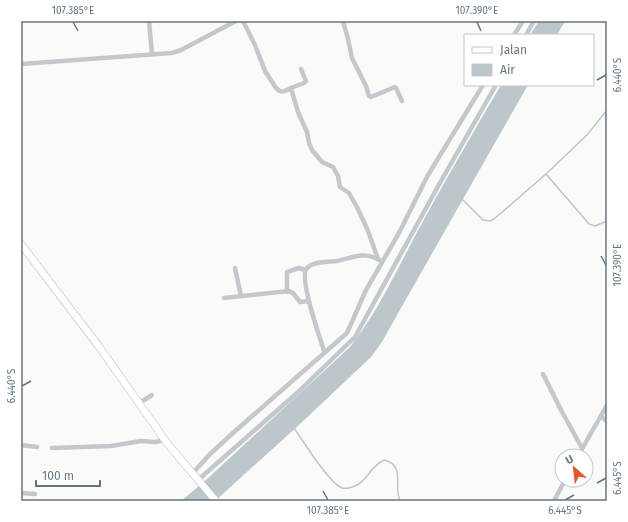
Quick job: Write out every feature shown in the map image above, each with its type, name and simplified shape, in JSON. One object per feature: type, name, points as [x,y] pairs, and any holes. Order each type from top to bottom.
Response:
[{"type":"main road","points":[[21,244],[96,344],[165,440],[216,501]]},
{"type":"street","points":[[149,21],[152,54]]},
{"type":"street","points":[[21,64],[176,52],[236,21]]},
{"type":"street","points":[[242,21],[255,45],[265,71],[276,88],[281,92],[305,82],[306,79],[302,69]]},
{"type":"street","points":[[343,21],[352,58],[366,86],[369,97],[395,87],[402,101]]},
{"type":"street","points":[[515,34],[523,21]]},
{"type":"street","points":[[527,34],[534,21]]},
{"type":"street","points":[[192,474],[210,454],[324,351],[347,333],[380,261],[399,233],[428,175],[483,86]]},
{"type":"street","points":[[199,481],[297,393],[355,337],[495,86]]},
{"type":"street","points":[[291,88],[312,150],[322,162],[333,167],[338,176],[340,187],[349,193],[366,226],[380,261]]},
{"type":"street","points":[[324,351],[309,301],[304,275],[305,270],[308,266],[315,264],[337,261],[358,255],[371,256],[380,261]]},
{"type":"street","points":[[235,268],[241,296]]},
{"type":"street","points":[[287,292],[287,272],[299,268],[305,270]]},
{"type":"street","points":[[224,298],[287,292],[293,293],[300,302],[309,301]]},
{"type":"street","points":[[543,374],[582,448]]},
{"type":"street","points":[[138,404],[152,395]]},
{"type":"street","points":[[582,448],[607,405]]},
{"type":"street","points":[[601,416],[607,422]]},
{"type":"street","points":[[52,448],[116,445],[141,441],[155,442],[165,440]]},
{"type":"street","points":[[21,445],[37,448]]},
{"type":"street","points":[[554,501],[561,488]]},
{"type":"street","points":[[21,493],[35,494]]},
{"type":"water","points":[[539,21],[565,21],[558,34],[531,34]]},
{"type":"water","points":[[500,86],[527,86],[382,342],[371,357],[215,501],[181,501],[206,480],[350,347],[360,334],[377,306],[468,140]]},
{"type":"waterway","points":[[462,199],[483,220],[490,221],[494,219],[546,174],[587,135],[607,110]]},
{"type":"waterway","points":[[546,174],[589,224],[595,226],[607,221]]},
{"type":"waterway","points":[[294,428],[323,470],[336,484],[342,488],[350,488],[357,485],[364,480],[375,466],[384,460],[391,463],[395,466],[397,471],[398,495],[400,501]]}]
